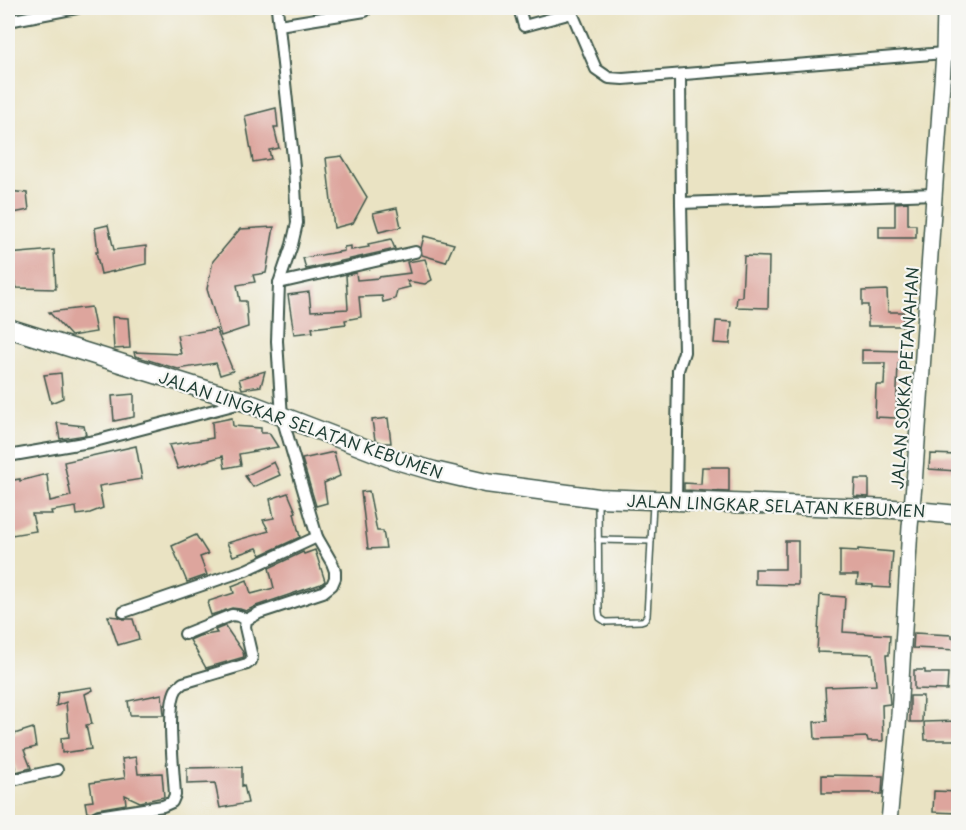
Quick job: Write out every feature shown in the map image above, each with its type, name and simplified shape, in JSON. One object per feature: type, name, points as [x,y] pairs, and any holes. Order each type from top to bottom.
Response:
[{"type":"highway","name":"JALAN LINGKAR SELATAN KEBUMEN","points":[[8,327],[245,402],[393,459],[486,483],[598,498],[912,510],[958,515]]},
{"type":"main road","name":"JALAN SOKKA PETANAHAN","points":[[889,822],[899,715],[935,194],[945,8]]},
{"type":"street","points":[[8,21],[77,8]]},
{"type":"street","points":[[246,620],[259,613],[323,592],[332,585],[335,578],[332,563],[317,537],[282,417],[277,341],[279,283],[297,223],[294,167],[277,8]]},
{"type":"street","points":[[519,8],[524,26],[572,13],[596,69],[609,78],[680,75],[944,53]]},
{"type":"street","points":[[279,25],[365,11]]},
{"type":"street","points":[[676,500],[678,370],[684,352],[680,75]]},
{"type":"street","points":[[681,203],[935,194]]},
{"type":"street","points":[[279,283],[415,252]]},
{"type":"street","points":[[8,456],[95,441],[245,402]]},
{"type":"street","points":[[124,612],[246,570],[317,537]]},
{"type":"street","points":[[185,634],[232,615],[246,620]]},
{"type":"street","points":[[92,822],[98,816],[163,806],[172,802],[175,795],[171,717],[177,689],[183,683],[251,661],[245,627],[246,620]]},
{"type":"street","points":[[8,781],[57,770]]},
{"type":"lane","points":[[598,498],[598,613],[600,618],[606,622],[641,621],[647,616],[654,500]]},
{"type":"lane","points":[[598,540],[651,541]]},
{"type":"building","points":[[276,108],[278,127],[274,127],[279,148],[269,150],[271,159],[253,162],[245,116]]},
{"type":"building","points":[[342,156],[367,197],[353,223],[334,228],[326,158]]},
{"type":"building","points":[[8,191],[27,193],[29,210],[8,214]]},
{"type":"building","points":[[908,202],[908,225],[916,225],[916,238],[879,238],[879,226],[895,226],[895,203]]},
{"type":"building","points":[[397,208],[401,227],[379,232],[373,213]]},
{"type":"building","points":[[108,225],[114,250],[146,246],[146,264],[101,274],[96,252],[98,252],[95,228]]},
{"type":"building","points":[[274,227],[266,273],[253,275],[255,282],[237,285],[240,301],[246,301],[248,327],[221,336],[207,289],[213,261],[240,229]]},
{"type":"building","points":[[424,236],[454,244],[446,262],[422,255]]},
{"type":"building","points":[[391,239],[395,249],[306,269],[303,258],[344,251],[344,247],[351,246],[351,250],[369,247],[368,244]]},
{"type":"building","points":[[54,250],[56,289],[17,288],[8,264],[8,254]]},
{"type":"building","points":[[744,256],[769,257],[768,308],[736,307],[737,297],[742,297]]},
{"type":"building","points":[[425,259],[432,280],[425,284],[407,281],[410,287],[397,290],[395,299],[383,302],[382,296],[359,297],[361,317],[345,320],[346,324],[312,328],[313,332],[294,334],[288,295],[309,292],[311,311],[348,309],[346,275],[356,273],[357,280],[410,273],[407,262]]},
{"type":"building","points":[[887,290],[888,312],[903,312],[903,326],[868,326],[868,305],[862,305],[862,291]]},
{"type":"building","points":[[91,307],[96,332],[71,336],[49,312]]},
{"type":"building","points":[[112,317],[128,318],[130,348],[114,349]]},
{"type":"building","points":[[716,321],[732,322],[730,344],[714,343]]},
{"type":"building","points":[[216,329],[233,371],[220,375],[216,363],[178,369],[135,356],[134,352],[181,354],[177,335]]},
{"type":"building","points":[[862,350],[904,351],[904,363],[898,363],[896,418],[875,417],[876,385],[884,385],[885,363],[862,363]]},
{"type":"building","points":[[265,371],[261,386],[242,389],[239,379]]},
{"type":"building","points":[[61,373],[63,398],[51,403],[44,375]]},
{"type":"building","points":[[134,394],[134,417],[114,421],[112,396]]},
{"type":"building","points":[[232,418],[233,426],[261,428],[261,433],[269,433],[278,447],[239,454],[241,465],[225,468],[223,456],[178,469],[169,445],[213,438],[212,422]]},
{"type":"building","points":[[388,418],[391,443],[375,440],[372,420]]},
{"type":"building","points":[[57,423],[84,426],[86,435],[60,439]]},
{"type":"building","points":[[136,446],[142,479],[99,486],[103,508],[77,515],[76,507],[51,511],[52,514],[32,514],[36,531],[12,535],[8,518],[8,481],[20,479],[20,481],[47,474],[50,501],[71,496],[64,462]]},
{"type":"building","points":[[334,452],[340,476],[324,483],[327,503],[316,506],[302,459]]},
{"type":"building","points":[[930,454],[957,455],[956,471],[929,469]]},
{"type":"building","points":[[274,462],[280,475],[253,487],[245,476]]},
{"type":"building","points":[[702,467],[729,467],[729,492],[684,490],[684,483],[701,484]]},
{"type":"building","points":[[855,479],[869,479],[869,497],[854,496]]},
{"type":"building","points":[[369,491],[377,531],[383,531],[386,548],[368,549],[361,492]]},
{"type":"building","points":[[288,493],[296,512],[294,513],[300,537],[261,555],[257,548],[233,556],[227,543],[269,531],[263,520],[274,518],[270,499]]},
{"type":"building","points":[[196,535],[208,554],[200,557],[207,575],[187,582],[172,546]]},
{"type":"building","points":[[785,541],[798,541],[798,585],[755,584],[755,569],[785,569]]},
{"type":"building","points":[[858,549],[893,552],[890,588],[857,584],[858,575],[840,575],[840,550],[858,551]]},
{"type":"building","points":[[315,550],[325,581],[321,584],[246,611],[232,608],[211,615],[209,601],[234,593],[232,586],[247,580],[251,594],[274,588],[269,568],[303,552],[304,554]]},
{"type":"building","points":[[820,595],[845,597],[843,632],[890,635],[889,655],[886,655],[890,704],[882,705],[883,741],[868,741],[867,737],[815,739],[814,722],[827,721],[825,687],[876,685],[873,654],[817,652]]},
{"type":"building","points":[[108,616],[133,619],[139,639],[118,645]]},
{"type":"building","points":[[225,626],[244,657],[206,668],[190,640],[217,633],[215,630]]},
{"type":"building","points":[[914,633],[952,635],[952,638],[958,639],[958,650],[913,648]]},
{"type":"building","points":[[914,670],[925,670],[925,673],[948,673],[947,690],[914,689]]},
{"type":"building","points":[[92,687],[93,690],[85,694],[92,724],[86,725],[91,749],[62,753],[61,738],[69,737],[66,702],[56,706],[58,692]]},
{"type":"building","points":[[162,694],[164,715],[130,715],[128,701]]},
{"type":"building","points":[[910,696],[923,696],[922,722],[910,722]]},
{"type":"building","points":[[958,721],[958,740],[925,740],[924,722]]},
{"type":"building","points":[[33,728],[36,747],[24,750],[31,768],[16,772],[8,736]]},
{"type":"building","points":[[136,757],[138,774],[162,773],[164,797],[140,802],[125,795],[126,804],[87,813],[85,802],[93,801],[90,783],[125,778],[122,759]]},
{"type":"building","points":[[242,767],[242,786],[244,785],[248,803],[220,808],[215,783],[187,784],[187,768]]},
{"type":"building","points":[[822,775],[883,776],[882,794],[822,793]]},
{"type":"building","points":[[934,791],[958,792],[958,813],[933,812]]}]
